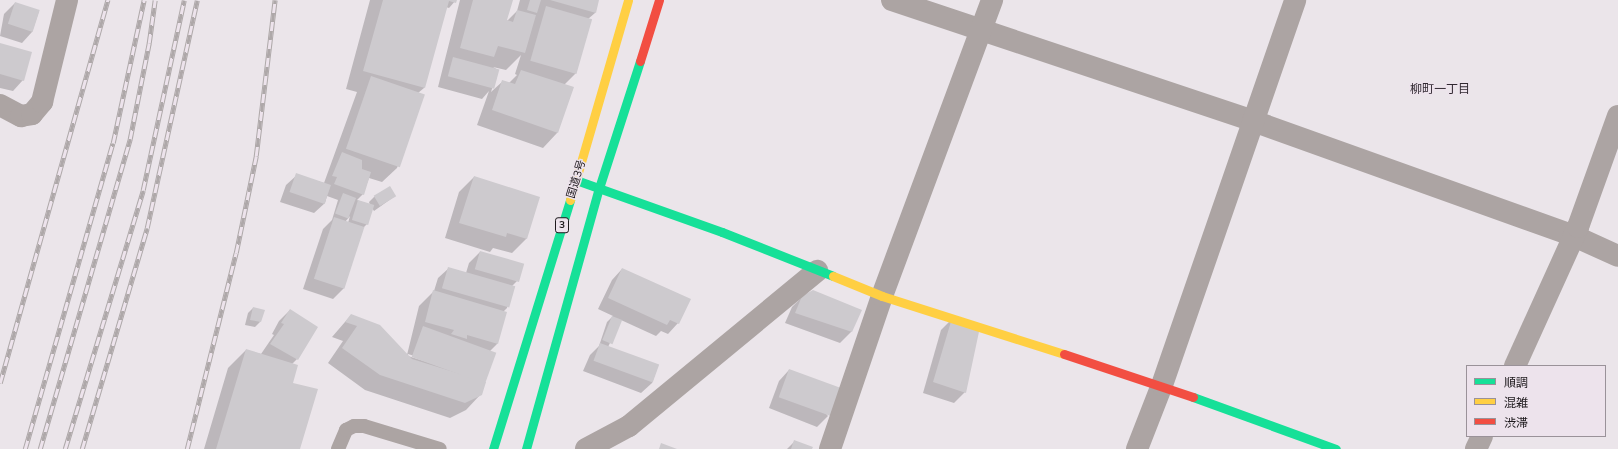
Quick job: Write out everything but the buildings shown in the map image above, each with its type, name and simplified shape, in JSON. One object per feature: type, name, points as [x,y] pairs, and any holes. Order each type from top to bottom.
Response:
[{"type":"main road","name":"国道3号","points":[[493,449],[576,180],[628,0]]},
{"type":"main road","points":[[526,449],[599,188],[659,0]]},
{"type":"main road","points":[[576,180],[722,232],[882,296],[1162,385],[1336,449]]},
{"type":"street","points":[[892,0],[1253,121],[1574,236],[1618,256]]},
{"type":"street","points":[[830,449],[882,296],[979,30],[992,0]]},
{"type":"street","points":[[1137,449],[1162,385],[1295,0]]},
{"type":"street","points":[[0,105],[21,116],[32,114],[42,102],[61,2]]},
{"type":"street","points":[[1514,365],[1574,236],[1618,116]]},
{"type":"street","points":[[586,449],[628,426],[817,271]]},
{"type":"street","points":[[1476,449],[1482,437]]},
{"type":"lane","points":[[338,449],[346,430],[354,426],[364,426],[440,449]]},
{"type":"railway","points":[[0,383],[108,0]]},
{"type":"railway","points":[[25,449],[113,143],[144,0]]},
{"type":"railway","points":[[40,449],[130,139],[149,43],[155,0]]},
{"type":"railway","points":[[65,449],[143,190],[184,0]]},
{"type":"railway","points":[[82,449],[147,228],[197,0]]},
{"type":"railway","points":[[187,449],[236,253],[256,156],[275,0]]},
{"type":"traffic: fast","points":[[526,449],[599,188],[640,61]]},
{"type":"traffic: fast","points":[[576,180],[722,232],[833,276]]},
{"type":"traffic: fast","points":[[493,449],[570,200]]},
{"type":"traffic: fast","points":[[1193,397],[1336,449]]},
{"type":"traffic: slow","points":[[570,200],[628,0]]},
{"type":"traffic: slow","points":[[833,276],[882,296],[1064,354]]},
{"type":"traffic: jam","points":[[640,61],[659,0]]},
{"type":"traffic: jam","points":[[1064,354],[1193,397]]},
{"type":"district","name":"柳町一丁目","points":[[1440,89]]}]
